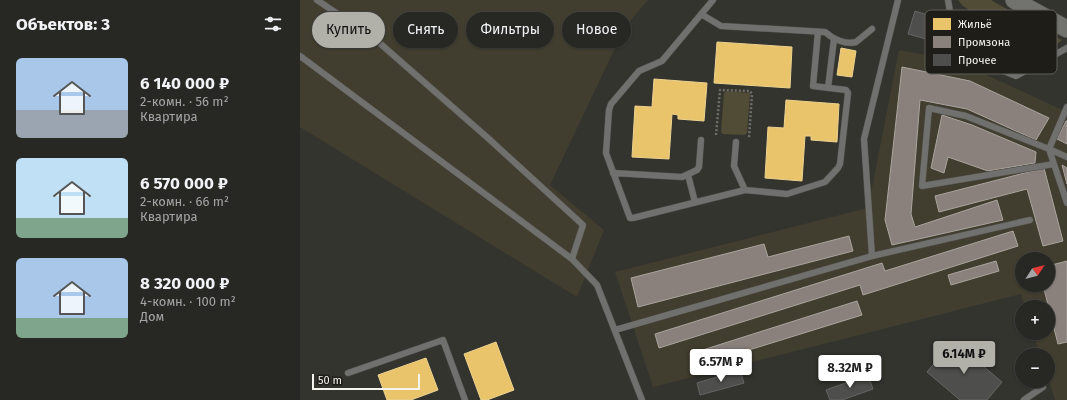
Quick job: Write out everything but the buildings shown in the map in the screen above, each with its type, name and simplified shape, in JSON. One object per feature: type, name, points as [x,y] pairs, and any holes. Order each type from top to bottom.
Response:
[{"type":"main road","points":[[1014,0],[1032,10]]},
{"type":"main road","points":[[1057,24],[1067,29]]},
{"type":"lane","points":[[317,0],[375,39],[583,225],[572,259]]},
{"type":"lane","points":[[713,0],[662,61],[640,71],[609,106],[606,153],[630,218],[746,190],[787,194],[828,180],[840,164],[848,93],[846,90],[815,87],[812,83],[818,32]]},
{"type":"lane","points":[[872,256],[864,139],[898,0]]},
{"type":"lane","points":[[948,0],[950,10]]},
{"type":"lane","points":[[701,14],[721,26],[825,32],[834,39],[854,43],[872,29]]},
{"type":"lane","points":[[828,88],[834,39]]},
{"type":"lane","points":[[1057,53],[1067,48]]},
{"type":"lane","points":[[300,56],[572,259],[597,285],[642,400]]},
{"type":"lane","points":[[1067,107],[1048,149],[1067,203]]},
{"type":"lane","points":[[1054,164],[922,186],[929,108],[966,116],[1067,157]]},
{"type":"lane","points":[[613,173],[682,177],[688,175],[697,170],[699,167],[701,140]]},
{"type":"lane","points":[[736,142],[734,166],[746,190]]},
{"type":"lane","points":[[688,175],[695,202]]},
{"type":"lane","points":[[615,330],[872,256],[1030,220]]},
{"type":"lane","points":[[348,373],[443,340],[465,400]]},
{"type":"lane","points":[[1024,400],[1042,388]]},
{"type":"path","points":[[716,135],[720,90],[750,91],[752,94],[750,138]]},
{"type":"shaded area","points":[[300,0],[648,0],[631,20],[631,12],[562,12],[562,48],[615,48],[550,185],[604,230],[577,297],[300,127]]},
{"type":"shaded area","points":[[958,0],[991,0],[1009,10],[969,10]]},
{"type":"shaded area","points":[[1057,37],[1062,40],[1057,44]]},
{"type":"shaded area","points":[[899,50],[925,55],[925,74],[984,74],[1067,112],[1067,400],[1055,400],[1051,388],[1055,388],[1055,348],[1038,348],[1035,340],[1055,340],[1055,300],[1023,300],[1021,294],[653,387],[615,272],[868,208]]},
{"type":"shaded area","points":[[726,91],[750,93],[747,133],[745,135],[723,134],[721,132],[724,93]]}]
